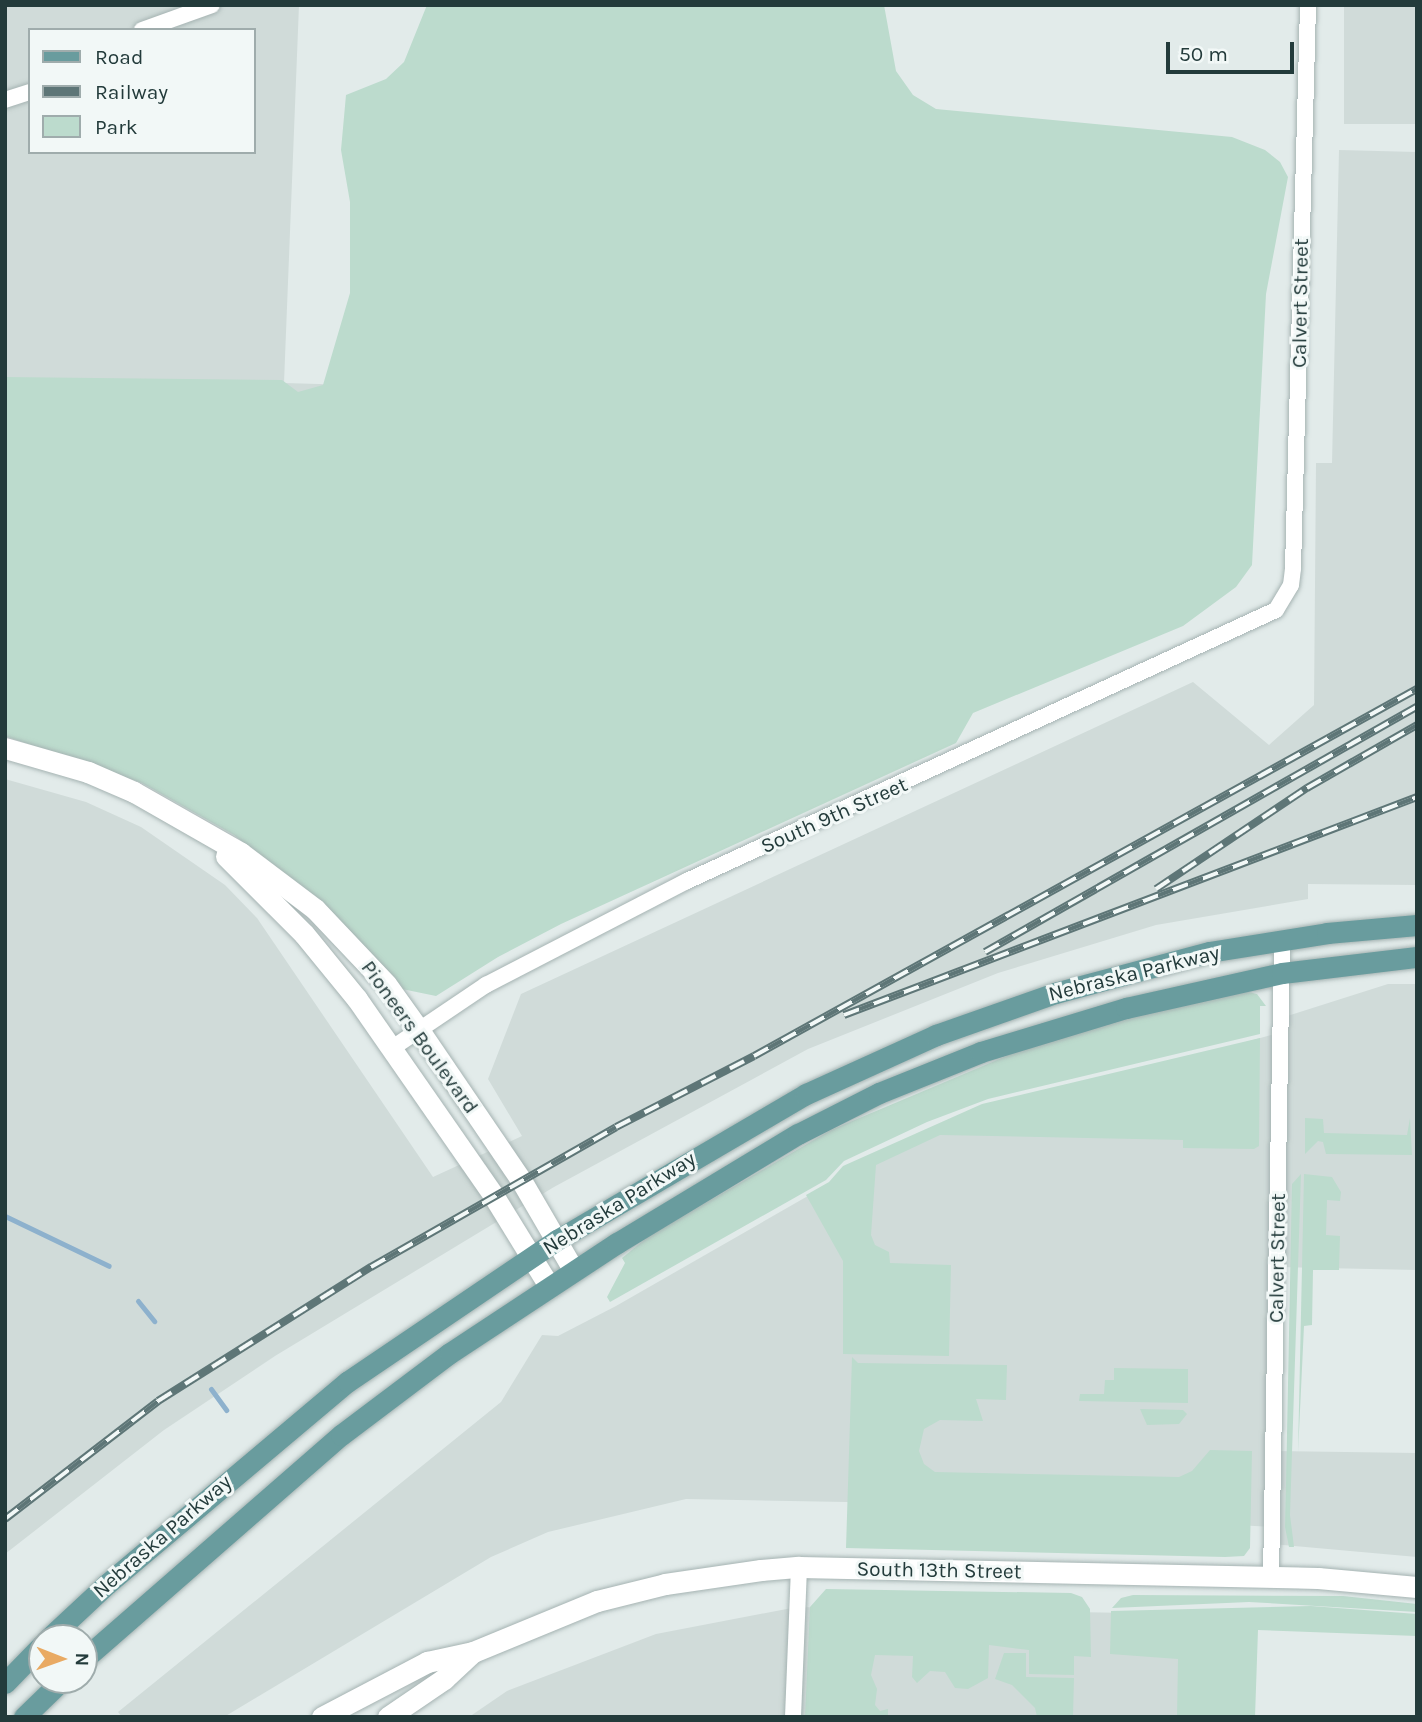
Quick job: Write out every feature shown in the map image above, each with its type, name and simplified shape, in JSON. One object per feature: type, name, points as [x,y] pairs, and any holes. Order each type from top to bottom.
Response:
[{"type":"main road","name":"Pioneers Boulevard","points":[[5,748],[88,772],[186,819],[279,879],[315,909],[386,984],[419,1030],[557,1240],[574,1271]]},
{"type":"main road","name":"Pioneers Boulevard","points":[[186,819],[304,934],[391,1049],[550,1286]]},
{"type":"main road","name":"Nebraska Parkway","points":[[62,1624],[301,1418],[557,1240],[737,1131],[936,1035],[1123,974],[1282,939],[1417,925]]},
{"type":"main road","name":"Nebraska Parkway","points":[[98,1647],[341,1435],[550,1286],[726,1174],[891,1088],[1035,1034],[1181,993],[1282,973],[1417,957]]},
{"type":"main road","name":"South 13th Street","points":[[321,1717],[427,1662],[473,1652],[562,1612],[636,1590],[799,1567],[1271,1577],[1417,1587]]},
{"type":"main road","points":[[59,1624],[74,1612]]},
{"type":"main road","points":[[5,1669],[28,1650]]},
{"type":"main road","name":"South 13th Street","points":[[388,1717],[444,1679],[473,1652]]},
{"type":"main road","points":[[5,1683],[28,1660]]},
{"type":"main road","points":[[25,1716],[48,1694]]},
{"type":"street","points":[[153,5],[160,22]]},
{"type":"street","points":[[146,28],[212,5]]},
{"type":"street","name":"Calvert Street","points":[[1285,599],[1293,568],[1308,5]]},
{"type":"street","points":[[5,100],[28,93]]},
{"type":"street","name":"South 9th Street","points":[[391,1049],[532,959],[687,881],[1251,625],[1285,599]]},
{"type":"street","name":"Calvert Street","points":[[1271,1577],[1282,939]]},
{"type":"street","points":[[793,1717],[799,1567]]},
{"type":"shaded area","points":[[5,5],[299,5],[284,383],[780,397],[273,829],[5,710]]},
{"type":"shaded area","points":[[1344,5],[1417,5],[1417,124],[1344,124]]},
{"type":"shaded area","points":[[1339,150],[1417,152],[1417,885],[1308,884],[1308,899],[1156,925],[998,973],[808,1049],[554,1187],[275,1356],[164,1430],[5,1554],[5,779],[86,802],[141,827],[225,885],[257,918],[433,1177],[522,1136],[488,1079],[521,994],[1193,682],[1269,745],[1314,705],[1316,463],[1332,463]]},
{"type":"shaded area","points":[[1388,984],[1417,984],[1417,1270],[1277,1267],[1274,1451],[1417,1453],[1417,1557],[1272,1544],[1272,1527],[846,1502],[686,1499],[548,1532],[491,1557],[224,1717],[122,1717],[118,1712],[501,1402],[542,1335],[558,1336],[616,1306],[918,1133],[1275,1034],[1281,1018]]},
{"type":"shaded area","points":[[797,1607],[1245,1615],[1242,1717],[469,1717],[507,1691],[656,1634]]},
{"type":"green space","points":[[427,5],[884,5],[896,71],[913,95],[936,109],[1232,137],[1265,150],[1280,162],[1288,177],[1266,294],[1252,565],[1236,587],[1183,626],[973,713],[956,743],[561,924],[498,957],[436,996],[402,989],[285,875],[234,835],[142,783],[5,736],[5,377],[282,380],[298,392],[323,385],[350,293],[350,202],[341,150],[346,95],[386,79],[404,62]]},
{"type":"green space","points":[[1244,991],[1257,994],[1266,1006],[1260,1006],[1260,1034],[988,1099],[927,1122],[844,1161],[826,1180],[610,1302],[607,1297],[625,1263],[622,1258],[649,1236],[831,1130],[1016,1052],[1121,1020]]},
{"type":"green space","points":[[1260,1038],[1259,1146],[1254,1149],[1183,1148],[1183,1140],[940,1135],[876,1165],[871,1235],[875,1245],[889,1252],[890,1263],[951,1265],[949,1356],[843,1354],[843,1261],[806,1195],[829,1182],[843,1166],[982,1104]]},
{"type":"green space","points":[[1305,1118],[1323,1119],[1324,1133],[1407,1135],[1410,1118],[1412,1155],[1326,1154],[1323,1142],[1318,1141],[1305,1154]]},
{"type":"green space","points":[[1301,1174],[1290,1515],[1294,1547],[1289,1547],[1285,1527],[1292,1184]]},
{"type":"green space","points":[[1304,1174],[1332,1177],[1341,1192],[1340,1201],[1327,1200],[1326,1235],[1340,1236],[1339,1270],[1313,1270],[1312,1325],[1304,1326],[1298,1453]]},
{"type":"green space","points":[[852,1357],[858,1363],[1007,1365],[1006,1400],[976,1399],[983,1421],[940,1420],[924,1429],[919,1451],[924,1464],[935,1472],[1179,1477],[1192,1471],[1210,1450],[1252,1451],[1250,1548],[1244,1556],[1225,1557],[846,1548]]},
{"type":"green space","points":[[1114,1368],[1188,1369],[1188,1403],[1079,1401],[1080,1394],[1104,1394],[1105,1380],[1114,1380]]},
{"type":"green space","points":[[1140,1409],[1183,1410],[1187,1414],[1179,1424],[1147,1425]]},
{"type":"green space","points":[[826,1589],[1071,1593],[1082,1597],[1090,1609],[1091,1657],[1074,1656],[1074,1675],[1029,1674],[1029,1650],[989,1645],[988,1678],[968,1689],[955,1688],[945,1672],[930,1671],[917,1683],[912,1677],[913,1656],[875,1655],[871,1675],[877,1689],[875,1705],[880,1711],[888,1709],[888,1717],[805,1717],[810,1607]]},
{"type":"green space","points":[[1133,1595],[1343,1596],[1417,1604],[1417,1612],[1249,1602],[1112,1608],[1121,1598]]},
{"type":"green space","points":[[1311,1606],[1417,1614],[1417,1636],[1258,1630],[1255,1717],[1177,1717],[1178,1659],[1110,1654],[1111,1611]]},
{"type":"green space","points":[[1004,1653],[1026,1653],[1026,1677],[1074,1678],[1073,1717],[1037,1717],[1035,1708],[1012,1685],[995,1679]]},
{"type":"waterway","points":[[5,1216],[109,1266]]},
{"type":"waterway","points":[[138,1301],[154,1321]]},
{"type":"waterway","points":[[211,1389],[226,1410]]},
{"type":"railway","points":[[5,1519],[158,1401],[371,1267],[616,1127],[754,1056],[1417,689]]},
{"type":"railway","points":[[985,952],[1417,707]]},
{"type":"railway","points":[[1156,889],[1307,788],[1417,725]]},
{"type":"railway","points":[[844,1015],[1417,797]]}]
